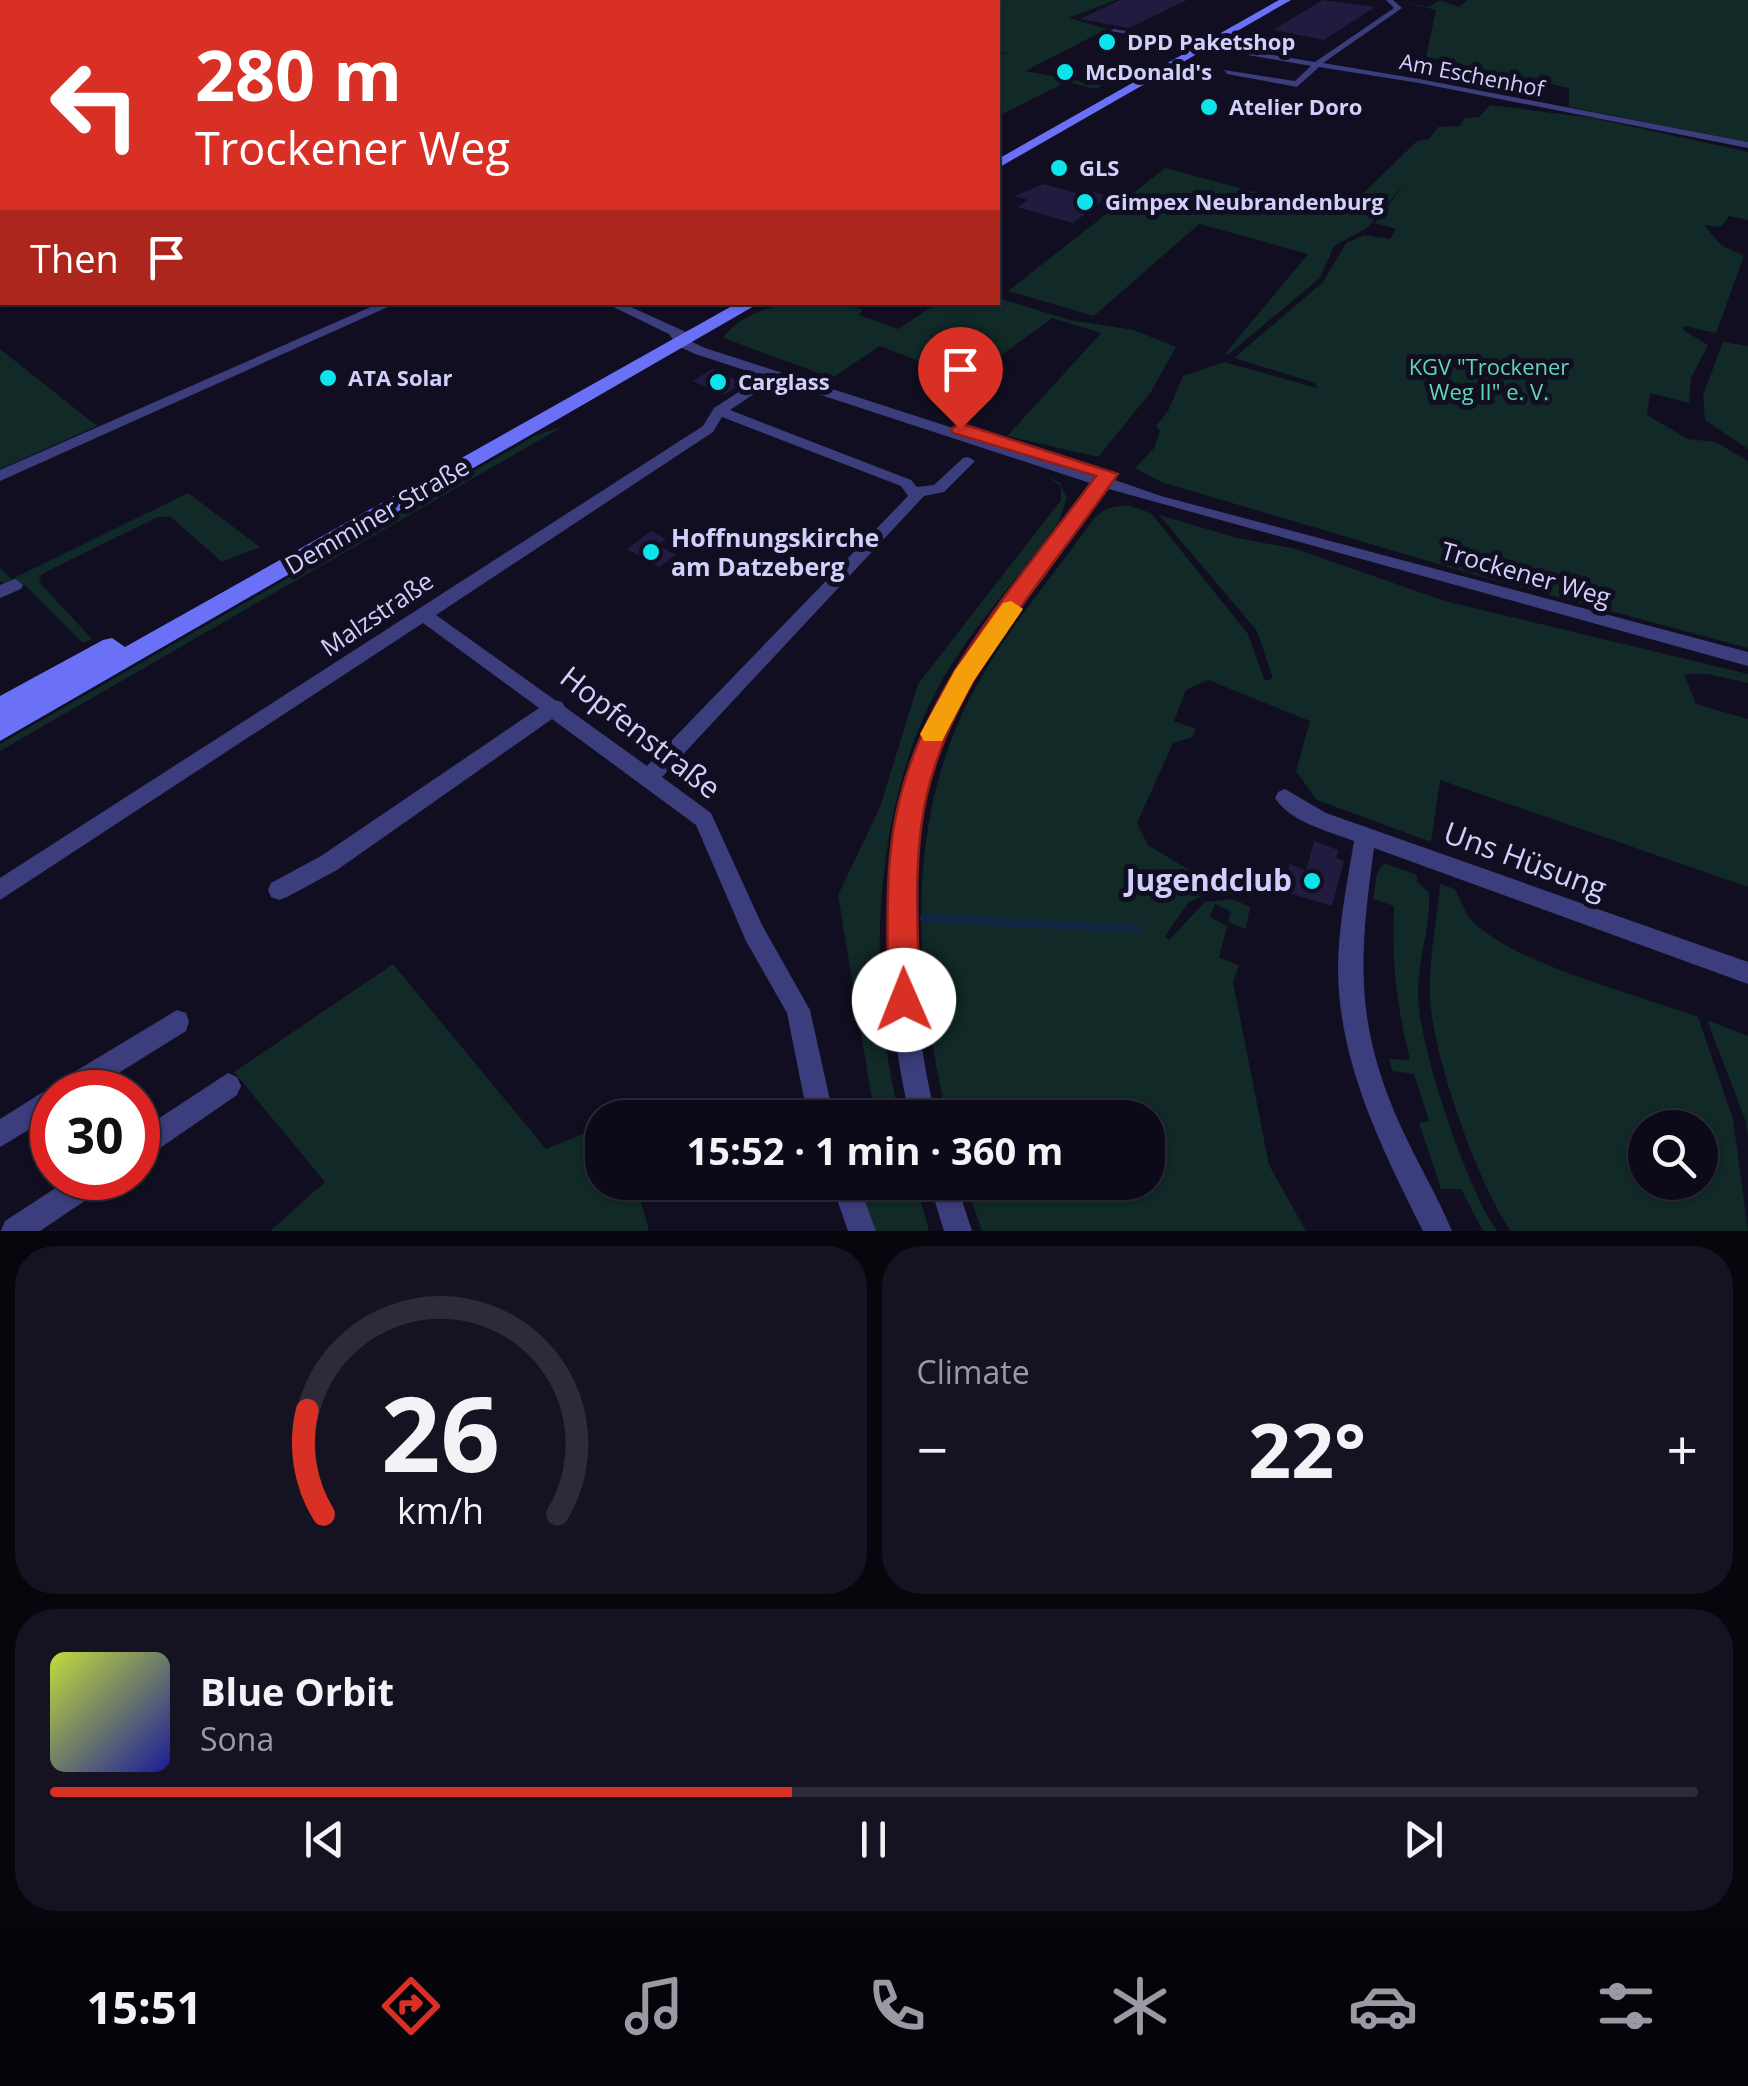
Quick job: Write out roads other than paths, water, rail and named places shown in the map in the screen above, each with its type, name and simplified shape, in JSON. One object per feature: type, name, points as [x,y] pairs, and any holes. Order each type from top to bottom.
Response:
[{"type":"main road","points":[[1000,152],[1284,0]]},
{"type":"main road","points":[[1000,163],[1194,46]]},
{"type":"main road","name":"Demminer Straße","points":[[0,730],[682,338],[723,305]]},
{"type":"main road","name":"Demminer Straße","points":[[0,709],[748,305]]},
{"type":"street","points":[[1227,72],[1293,85],[1398,8],[1388,0]]},
{"type":"street","points":[[1114,30],[1194,46]]},
{"type":"street","name":"Am Eschenhof","points":[[1194,46],[1748,145]]},
{"type":"street","points":[[0,476],[387,305]]},
{"type":"street","points":[[614,305],[682,338]]},
{"type":"street","name":"Trockener Weg","points":[[682,338],[774,374],[1105,478],[1748,659]]},
{"type":"street","name":"Trockener Weg","points":[[682,338],[1105,478]]},
{"type":"street","name":"Malzstraße","points":[[0,890],[708,428],[719,411],[774,374]]},
{"type":"street","points":[[719,411],[906,483],[916,492]]},
{"type":"street","points":[[916,492],[938,488],[968,461]]},
{"type":"street","points":[[920,1100],[904,1000],[902,907],[913,797],[934,730],[964,676],[1105,478]]},
{"type":"street","points":[[650,776],[913,500],[916,492]]},
{"type":"street","name":"Hopfenstraße","points":[[423,614],[555,706],[704,819],[754,934],[798,1010],[817,1100]]},
{"type":"street","points":[[279,890],[329,863],[555,706]]},
{"type":"street","name":"Uns Hüsung","points":[[1285,798],[1319,820],[1748,973]]},
{"type":"street","points":[[1365,836],[1350,969],[1359,1041],[1385,1127],[1438,1231]]},
{"type":"street","points":[[101,1070],[177,1022]]},
{"type":"street","points":[[160,1133],[228,1086]]},
{"type":"street","points":[[0,1134],[30,1115]]},
{"type":"street","points":[[16,1231],[62,1200]]},
{"type":"street","points":[[851,1200],[862,1231]]},
{"type":"street","points":[[948,1200],[958,1231]]},
{"type":"waterway","points":[[924,918],[1136,929]]},
{"type":"place","name":"DPD Paketshop","points":[[1107,42]]},
{"type":"place","name":"McDonald's","points":[[1065,72]]},
{"type":"place","name":"Atelier Doro","points":[[1209,107]]},
{"type":"place","name":"GLS","points":[[1059,168]]},
{"type":"place","name":"Gimpex Neubrandenburg","points":[[1085,202]]},
{"type":"place","name":"ATA Solar","points":[[328,378]]},
{"type":"place","name":"Carglass","points":[[718,382]]},
{"type":"place","name":"Hoffnungskirche am Datzeberg","points":[[651,552]]},
{"type":"place","name":"Jugendclub","points":[[1312,881]]},
{"type":"park label","name":"KGV \"Trockener Weg II\" e. V.","points":[[1489,380]]}]
